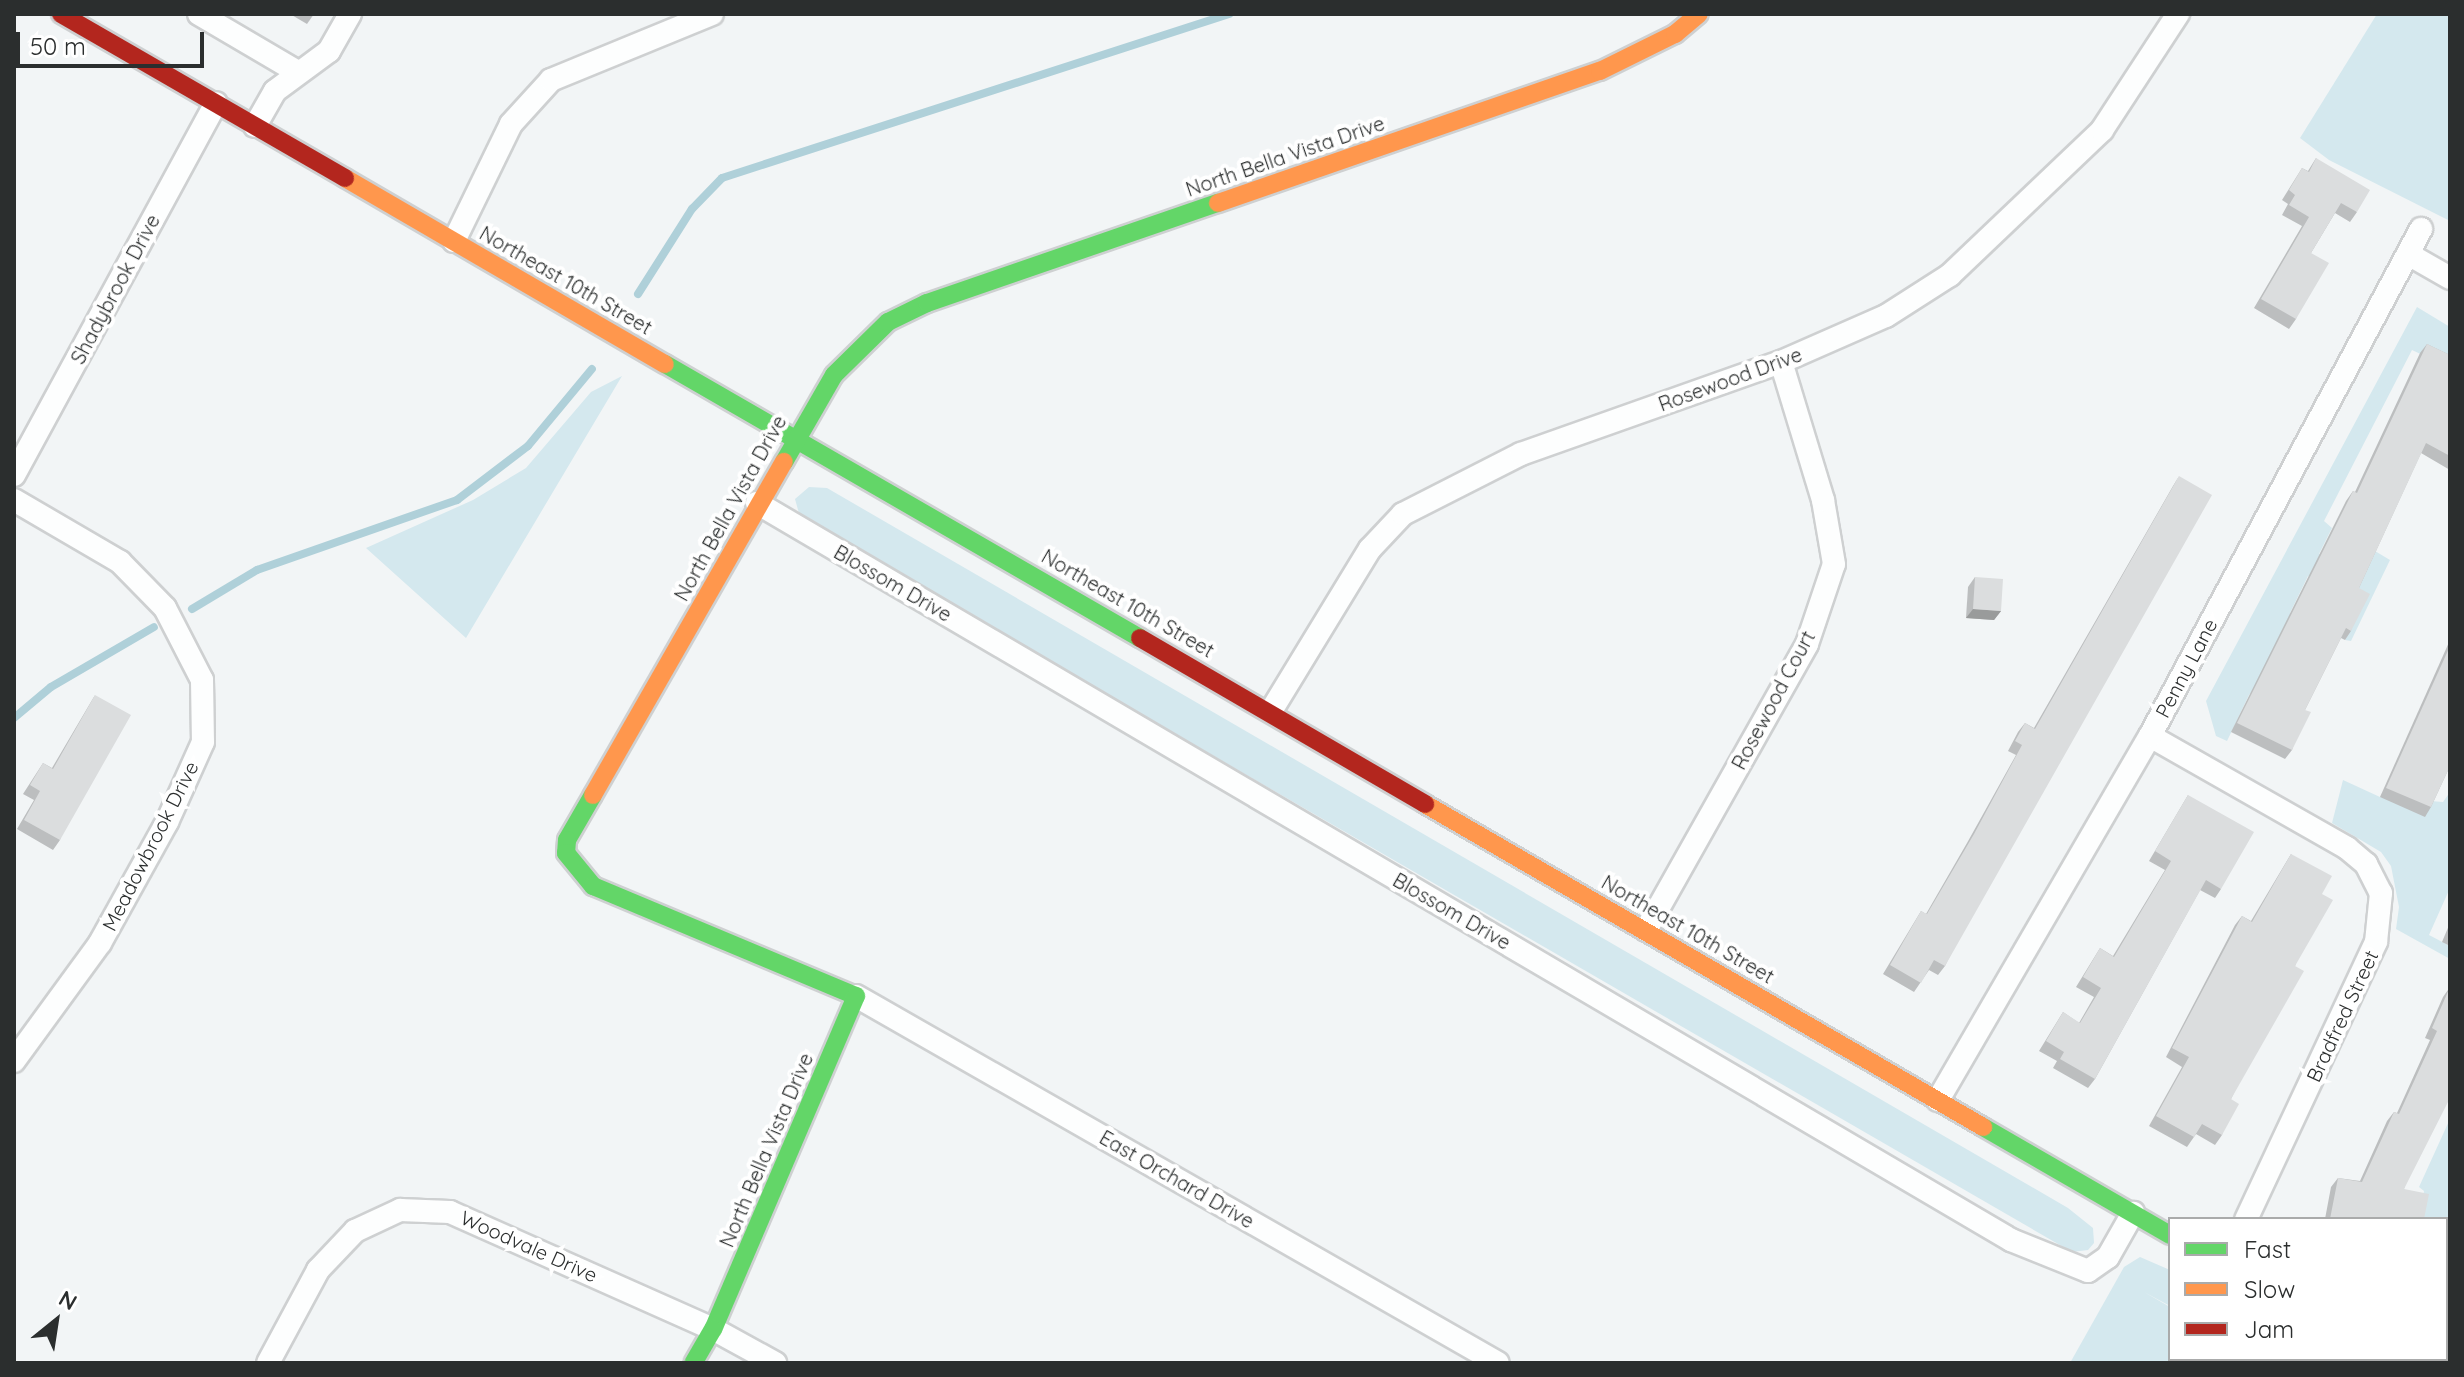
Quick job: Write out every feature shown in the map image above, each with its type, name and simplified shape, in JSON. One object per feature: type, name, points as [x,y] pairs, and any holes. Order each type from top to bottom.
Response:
[{"type":"main road","name":"Northeast 10th Street","points":[[61,14],[1271,711],[2168,1234]]},
{"type":"main road","name":"North Bella Vista Drive","points":[[693,1363],[713,1329],[856,996],[593,886],[566,853],[574,820],[616,760],[757,503],[834,375],[861,345],[888,322],[927,303],[1600,71],[1675,34],[1699,14]]},
{"type":"street","points":[[199,14],[296,71]]},
{"type":"street","points":[[255,126],[275,91],[296,71],[329,51],[350,14]]},
{"type":"street","points":[[454,241],[511,124],[551,80],[712,14]]},
{"type":"street","name":"Rosewood Drive","points":[[1271,711],[1370,549],[1403,514],[1521,454],[1781,362],[1886,316],[1950,275],[2102,130],[2178,14]]},
{"type":"street","name":"Shadybrook Drive","points":[[14,475],[216,103]]},
{"type":"street","name":"Penny Lane","points":[[1938,1100],[2150,736],[2421,229]]},
{"type":"street","points":[[2408,254],[2450,278]]},
{"type":"street","name":"Rosewood Court","points":[[1646,930],[1807,644],[1834,564],[1823,500],[1781,362]]},
{"type":"street","name":"Meadowbrook Drive","points":[[14,500],[120,562],[165,608],[202,680],[203,742],[167,822],[100,943],[14,1061]]},
{"type":"street","name":"Blossom Drive","points":[[757,503],[2011,1240],[2088,1271],[2108,1257],[2133,1213]]},
{"type":"street","name":"Bradfred Street","points":[[2150,736],[2347,848],[2366,864],[2381,893],[2376,942],[2247,1217]]},
{"type":"street","name":"East Orchard Drive","points":[[856,996],[1498,1363]]},
{"type":"street","name":"Woodvale Drive","points":[[268,1363],[318,1270],[355,1231],[400,1210],[450,1212],[713,1329],[775,1363]]},
{"type":"shaded area","points":[[2377,14],[2450,14],[2450,221],[2329,160],[2300,138]]},
{"type":"shaded area","points":[[2417,307],[2450,327],[2450,368],[2412,350],[2324,521],[2332,528],[2319,554],[2375,551],[2390,560],[2351,641],[2345,640],[2363,603],[2308,576],[2290,613],[2306,621],[2249,695],[2227,741],[2216,736],[2206,701]]},
{"type":"shaded area","points":[[622,376],[466,638],[366,548],[473,500],[526,468],[591,392]]},
{"type":"shaded area","points":[[809,487],[827,488],[2068,1208],[2093,1228],[2094,1243],[2088,1250],[2072,1252],[800,517],[795,499]]},
{"type":"shaded area","points":[[2343,780],[2380,797],[2443,802],[2450,792],[2450,888],[2429,935],[2450,946],[2450,959],[2396,929],[2399,907],[2391,866],[2381,852],[2332,823]]},
{"type":"shaded area","points":[[2449,1121],[2448,1237],[2448,1217],[2420,1217],[2424,1191],[2419,1187]]},
{"type":"shaded area","points":[[2140,1257],[2168,1269],[2168,1305],[2144,1292],[2168,1306],[2168,1361],[2332,1363],[2070,1363],[2124,1267]]},
{"type":"building","points":[[2316,158],[2370,190],[2357,212],[2341,203],[2311,253],[2329,263],[2296,319],[2261,299],[2309,217],[2289,205],[2295,195],[2289,190],[2302,168],[2309,172]]},
{"type":"building","points":[[2427,344],[2450,355],[2450,456],[2426,443],[2359,588],[2370,594],[2351,631],[2346,628],[2305,710],[2311,712],[2292,750],[2237,723],[2353,491],[2357,493]]},
{"type":"building","points":[[2179,476],[2212,495],[1945,966],[1934,960],[1921,983],[1890,965],[1921,911],[1927,914],[1974,834],[2022,745],[2015,741],[2025,723],[2035,729]]},
{"type":"building","points":[[1975,577],[2003,579],[2001,611],[1973,609]]},
{"type":"building","points":[[2450,646],[2450,766],[2431,807],[2386,788]]},
{"type":"building","points":[[95,695],[131,715],[60,840],[24,820],[40,791],[30,785],[43,763],[53,769]]},
{"type":"building","points":[[2188,795],[2254,832],[2221,889],[2206,880],[2095,1079],[2060,1059],[2064,1052],[2046,1041],[2063,1012],[2080,1023],[2101,988],[2083,977],[2100,948],[2114,957],[2171,861],[2155,851]]},
{"type":"building","points":[[2291,854],[2332,876],[2322,894],[2333,900],[2295,966],[2304,971],[2231,1099],[2239,1104],[2222,1135],[2202,1124],[2194,1137],[2156,1116],[2189,1057],[2172,1048],[2242,916],[2252,922]]},
{"type":"building","points":[[2450,987],[2450,1098],[2404,1189],[2429,1194],[2424,1217],[2330,1217],[2338,1178],[2362,1182],[2394,1112],[2399,1114],[2437,1031],[2432,1028]]},
{"type":"building","points":[[2450,1232],[2450,1260],[2448,1258]]},
{"type":"waterway","points":[[638,294],[692,209],[722,178],[1229,14]]},
{"type":"waterway","points":[[192,609],[257,570],[457,500],[528,446],[592,369]]},
{"type":"waterway","points":[[14,718],[51,687],[154,627]]},
{"type":"traffic: fast","points":[[784,462],[834,375],[888,322],[927,303],[1218,203]]},
{"type":"traffic: fast","points":[[665,364],[1140,638]]},
{"type":"traffic: fast","points":[[593,795],[567,840],[566,853],[593,886],[856,996],[713,1329],[693,1363]]},
{"type":"traffic: fast","points":[[1983,1127],[2168,1234]]},
{"type":"traffic: fast","points":[[2386,1361],[2390,1363]]},
{"type":"traffic: slow","points":[[1218,203],[1600,71],[1675,34],[1699,14]]},
{"type":"traffic: slow","points":[[345,178],[665,364]]},
{"type":"traffic: slow","points":[[593,795],[784,462]]},
{"type":"traffic: slow","points":[[1425,804],[1983,1127]]},
{"type":"traffic: jam","points":[[61,14],[345,178]]},
{"type":"traffic: jam","points":[[1140,638],[1425,804]]}]
